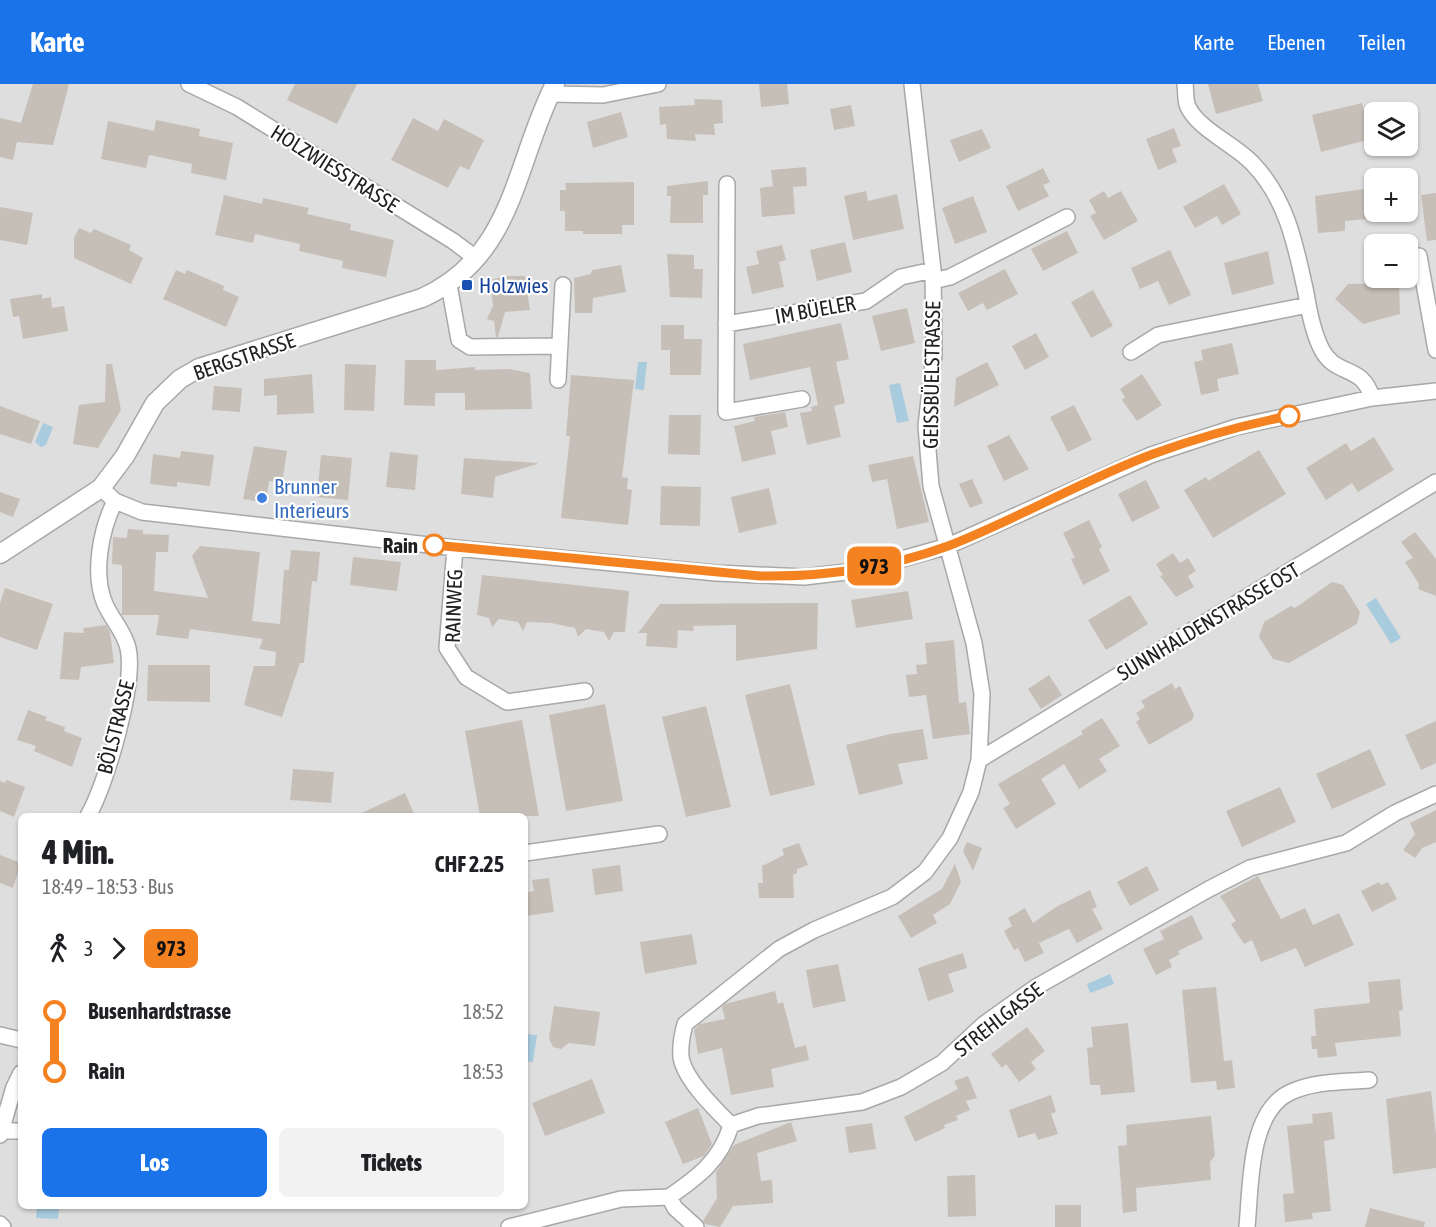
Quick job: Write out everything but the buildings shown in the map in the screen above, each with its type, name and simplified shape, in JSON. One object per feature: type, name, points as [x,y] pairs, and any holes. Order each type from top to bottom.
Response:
[{"type":"street","name":"HOLZWIESSTRASSE","points":[[189,84],[264,124],[453,241],[477,259]]},
{"type":"street","points":[[553,89],[603,95],[658,84]]},
{"type":"street","name":"GEISSBÜELSTRASSE","points":[[731,1125],[713,1108],[681,1060],[681,1042],[685,1024],[779,949],[814,930],[892,897],[925,872],[950,838],[970,792],[979,760],[982,694],[976,654],[931,486],[926,426],[934,354],[933,276],[912,84]]},
{"type":"street","points":[[1185,84],[1188,106],[1207,128],[1253,163],[1274,192],[1291,228],[1308,304],[1325,356],[1343,370],[1363,378],[1372,398]]},
{"type":"street","name":"BERGSTRASSE","points":[[0,554],[101,488],[125,456],[155,403],[180,379],[199,368],[414,301],[449,285],[477,259],[501,225],[553,89]]},
{"type":"street","points":[[727,184],[726,412],[802,399]]},
{"type":"street","name":"GEISSBÜELSTRASSE","points":[[933,276],[950,277],[1067,217]]},
{"type":"street","points":[[1419,256],[1436,350]]},
{"type":"street","name":"IM BÜELER","points":[[726,324],[866,301],[901,277],[933,276]]},
{"type":"street","points":[[449,285],[459,340],[470,347],[560,346]]},
{"type":"street","points":[[558,380],[563,285]]},
{"type":"street","points":[[1131,352],[1158,335],[1308,304]]},
{"type":"street","points":[[101,488],[114,501],[142,512],[456,548],[716,573],[804,576],[863,570],[948,546],[1152,455],[1236,427],[1372,398],[1436,391]]},
{"type":"street","name":"SUNNHALDENSTRASSE OST","points":[[979,760],[1436,482]]},
{"type":"street","name":"BÖLSTRASSE","points":[[89,813],[111,753],[129,682],[129,649],[123,633],[105,604],[101,588],[101,546],[105,524],[114,501]]},
{"type":"street","name":"RAINWEG","points":[[456,548],[447,648],[466,677],[507,702],[585,691]]},
{"type":"street","name":"STREHLGASSE","points":[[731,1125],[758,1116],[862,1102],[901,1087],[942,1063],[984,1024],[1036,987],[1250,868],[1346,843],[1395,813],[1436,794]]},
{"type":"street","points":[[528,853],[658,834]]},
{"type":"street","points":[[0,1035],[18,1039]]},
{"type":"street","points":[[18,1079],[0,1133],[18,1131]]},
{"type":"street","points":[[1247,1227],[1258,1132],[1271,1108],[1289,1093],[1303,1087],[1369,1080]]},
{"type":"street","points":[[509,1227],[621,1198],[669,1197],[707,1169],[718,1157],[731,1125]]},
{"type":"street","points":[[669,1197],[675,1208],[696,1227]]},
{"type":"street","points":[[0,1224],[3,1227]]},
{"type":"shaded area","points":[[0,84],[1436,84],[1436,1227],[0,1227]]},
{"type":"water","points":[[638,362],[647,362],[644,390],[635,389]]},
{"type":"water","points":[[900,383],[909,421],[897,423],[889,385]]},
{"type":"water","points":[[43,423],[53,427],[46,445],[41,447],[35,442]]},
{"type":"water","points":[[1376,598],[1401,638],[1391,644],[1366,604]]},
{"type":"water","points":[[1110,974],[1114,984],[1090,993],[1087,984]]},
{"type":"water","points":[[528,1034],[537,1035],[533,1062],[528,1061]]},
{"type":"water","points":[[37,1209],[59,1209],[58,1219],[36,1218]]},
{"type":"bus line","name":"973","points":[[434,545],[760,576],[804,576],[863,570],[948,546],[1152,455],[1236,427],[1289,416]]},
{"type":"place","name":"Holzwies","points":[[467,285]]},
{"type":"place","name":"Brunner Interieurs","points":[[262,498]]},
{"type":"place","name":"Rain","points":[[434,545]]}]
